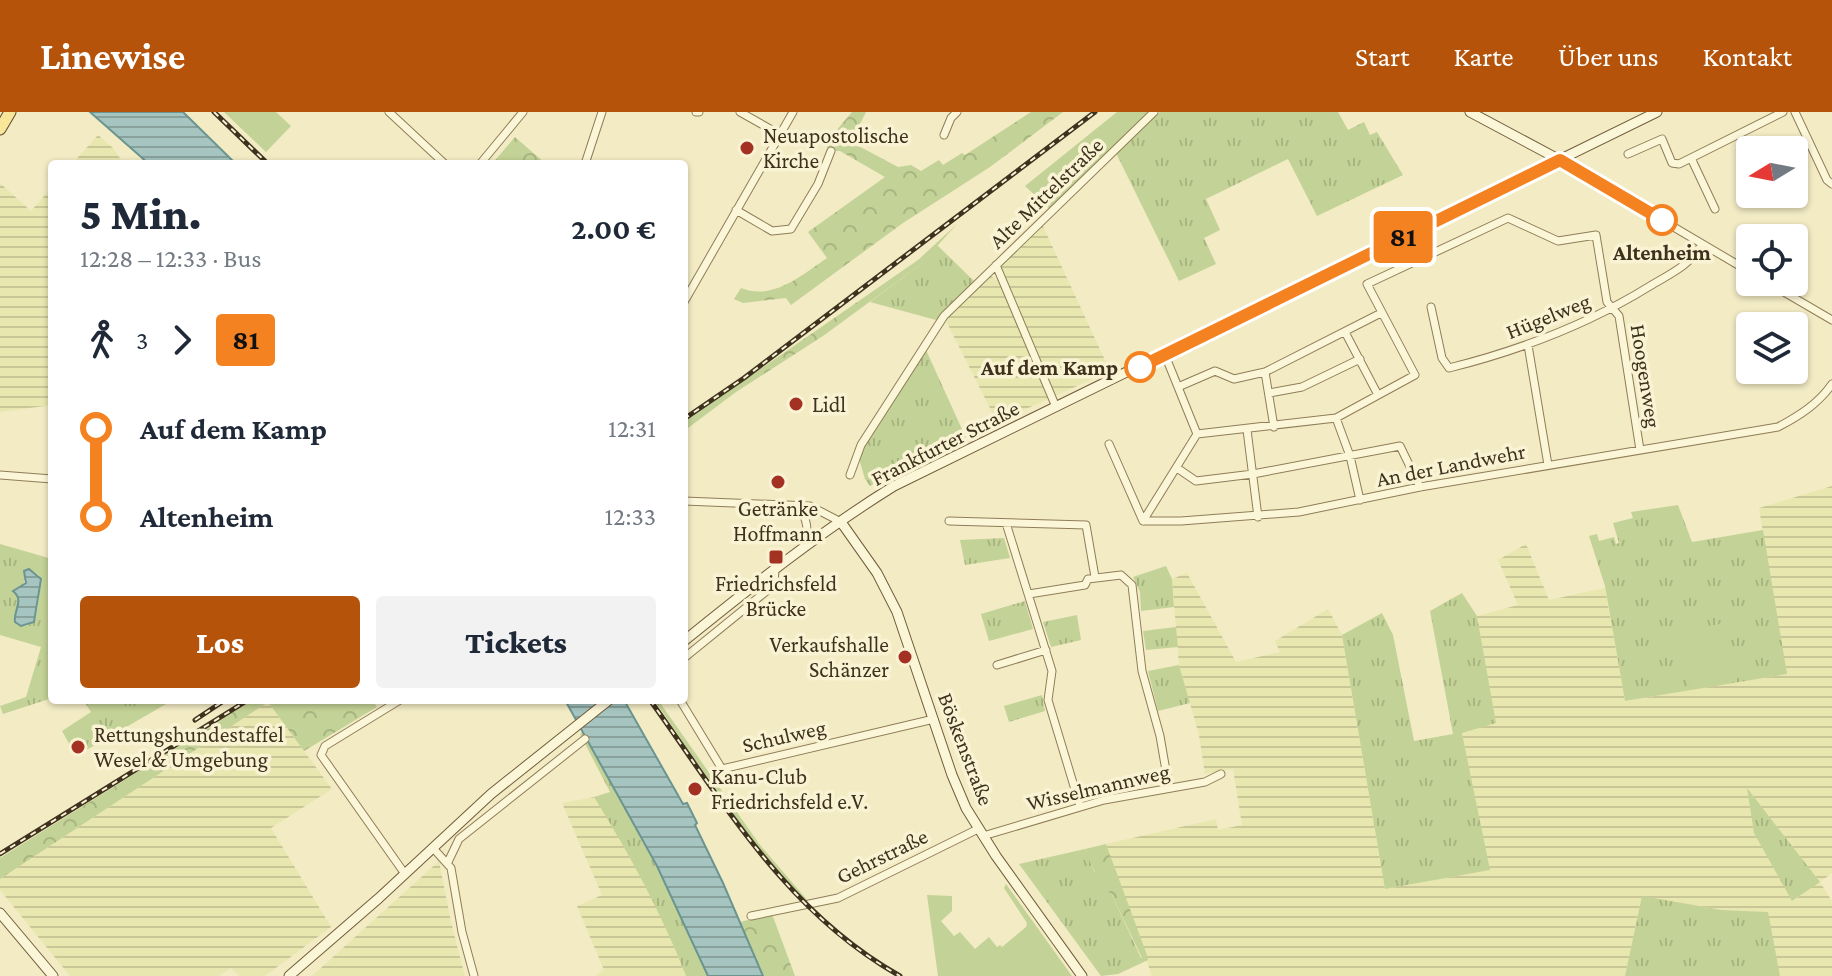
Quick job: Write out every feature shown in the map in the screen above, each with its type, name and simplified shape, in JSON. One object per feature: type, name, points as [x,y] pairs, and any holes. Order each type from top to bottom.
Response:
[{"type":"main road","points":[[0,129],[10,112]]},
{"type":"main road","points":[[1470,112],[1560,160]]},
{"type":"main road","name":"Frankfurter Straße","points":[[688,638],[853,511],[920,473],[1657,112]]},
{"type":"main road","name":"Böskenstraße","points":[[841,522],[877,573],[897,612],[952,775],[980,832],[1082,976]]},
{"type":"main road","points":[[289,976],[491,794],[604,704]]},
{"type":"main road","points":[[0,913],[53,976]]},
{"type":"street","points":[[389,112],[441,160]]},
{"type":"street","points":[[483,160],[523,112]]},
{"type":"street","points":[[586,160],[602,112]]},
{"type":"street","points":[[740,112],[779,134]]},
{"type":"street","points":[[688,295],[793,112]]},
{"type":"street","points":[[944,135],[957,112]]},
{"type":"street","name":"Alte Mittelstraße","points":[[850,475],[861,445],[936,326],[1154,112]]},
{"type":"street","points":[[1628,154],[1662,139],[1672,163],[1679,164],[1783,112]]},
{"type":"street","points":[[1795,112],[1827,180],[1832,184]]},
{"type":"street","points":[[736,210],[772,231],[791,229],[811,196],[831,151]]},
{"type":"street","points":[[1691,158],[1715,209]]},
{"type":"street","points":[[1560,160],[1736,264]]},
{"type":"street","name":"Hoogenweg","points":[[1381,313],[1367,284],[1508,218],[1558,241],[1596,235],[1607,302],[1619,316],[1640,450]]},
{"type":"street","name":"Hügelweg","points":[[1431,307],[1442,358],[1449,368],[1528,345],[1613,309],[1688,263],[1702,244]]},
{"type":"street","name":"Alte Mittelstraße","points":[[996,265],[1056,407]]},
{"type":"street","points":[[1791,296],[1832,320]]},
{"type":"street","points":[[1178,387],[1215,371],[1234,379],[1265,372],[1381,313],[1415,375],[1336,418],[1197,434]]},
{"type":"street","points":[[1345,332],[1378,395]]},
{"type":"street","points":[[1528,345],[1548,465]]},
{"type":"street","points":[[1165,355],[1197,434]]},
{"type":"street","points":[[1269,393],[1302,387],[1360,359]]},
{"type":"street","points":[[1265,372],[1274,427]]},
{"type":"street","name":"An der Landwehr","points":[[1143,521],[1258,517],[1299,512],[1420,487],[1778,427],[1800,415],[1832,384]]},
{"type":"street","points":[[1336,418],[1350,456],[1360,500]]},
{"type":"street","points":[[1247,430],[1258,517]]},
{"type":"street","points":[[1143,521],[1197,434]]},
{"type":"street","points":[[1109,444],[1143,521]]},
{"type":"street","points":[[1177,468],[1196,481],[1253,474],[1400,446],[1420,487]]},
{"type":"street","points":[[0,475],[48,479]]},
{"type":"street","points":[[688,501],[810,506],[841,522]]},
{"type":"street","points":[[797,505],[808,526],[804,548]]},
{"type":"street","points":[[949,521],[1086,525],[1095,577]]},
{"type":"street","points":[[1006,523],[1052,671],[1048,700],[1080,806]]},
{"type":"street","name":"Frankfurter Straße","points":[[688,655],[774,585],[775,568]]},
{"type":"street","points":[[1029,594],[1085,585],[1088,579],[1095,577],[1121,575],[1132,585],[1142,671],[1160,736],[1169,788]]},
{"type":"street","points":[[997,665],[1046,650]]},
{"type":"street","points":[[393,704],[325,746],[321,755],[405,874]]},
{"type":"street","name":"Schulweg","points":[[682,704],[722,769],[934,719]]},
{"type":"street","points":[[448,862],[459,839],[585,739]]},
{"type":"street","name":"Wisselmannweg","points":[[980,832],[1080,806],[1205,782],[1221,774]]},
{"type":"street","name":"Gehrstraße","points":[[751,916],[838,898],[980,832]]},
{"type":"street","points":[[433,848],[448,862],[474,976]]},
{"type":"shaded area","points":[[98,135],[121,160],[76,160]]},
{"type":"shaded area","points":[[0,183],[31,211],[48,192],[48,406],[0,412]]},
{"type":"shaded area","points":[[1042,224],[1110,371],[1055,396],[1001,267],[1002,262]]},
{"type":"shaded area","points":[[990,276],[998,280],[1048,399],[997,422],[945,319]]},
{"type":"shaded area","points":[[1832,486],[1832,873],[1820,882],[1832,901],[1832,976],[1780,976],[1767,912],[1722,910],[1642,897],[1625,976],[1152,976],[1106,844],[1216,819],[1218,830],[1242,825],[1233,769],[1205,774],[1199,735],[1179,665],[1172,579],[1187,573],[1236,662],[1280,652],[1275,641],[1328,609],[1342,635],[1385,889],[1489,870],[1462,732],[1495,723],[1477,616],[1518,605],[1498,560],[1526,544],[1549,600],[1605,588],[1625,701],[1786,674],[1759,508]],"holes":[[[1748,790],[1819,881],[1792,901]]]},
{"type":"shaded area","points":[[265,704],[269,704],[332,789],[271,828],[331,927],[265,976],[239,976],[231,968],[219,976],[70,976],[0,890],[0,879]]},
{"type":"shaded area","points":[[594,797],[632,857],[656,903],[686,976],[595,976],[604,970],[577,906],[602,895],[562,803]]},
{"type":"shaded area","points":[[439,861],[465,976],[312,976]]},
{"type":"green space","points":[[224,112],[276,112],[291,126],[266,152]]},
{"type":"green space","points":[[852,112],[866,112],[851,142],[898,167],[911,165],[921,171],[939,160],[943,165],[962,153],[965,155],[1031,112],[1063,112],[990,167],[903,223],[791,305],[786,298],[743,303],[734,299],[741,288],[753,291],[776,289],[827,258],[808,232],[885,177],[824,145]]},
{"type":"green space","points":[[1117,112],[1151,112],[1050,209],[1025,186]]},
{"type":"green space","points":[[1160,112],[1338,112],[1348,130],[1364,122],[1370,135],[1377,132],[1403,175],[1317,216],[1288,159],[1206,199],[1220,230],[1204,238],[1216,264],[1179,281],[1116,153]]},
{"type":"green space","points":[[515,137],[541,160],[495,160]]},
{"type":"green space","points":[[957,224],[920,265],[688,428],[688,419],[918,260]]},
{"type":"green space","points":[[937,245],[975,282],[936,320],[870,302],[920,265]]},
{"type":"green space","points":[[926,350],[966,438],[870,486],[858,455]]},
{"type":"green space","points":[[1678,505],[1692,542],[1763,530],[1787,674],[1625,701],[1605,586],[1589,536],[1597,534],[1599,541],[1614,537],[1616,544],[1619,543],[1613,523],[1633,518],[1631,512]]},
{"type":"green space","points":[[1004,538],[1010,558],[965,565],[960,540]]},
{"type":"green space","points":[[0,544],[48,558],[48,699],[3,714],[0,706],[26,697],[41,647],[0,635]],"holes":[[[29,569],[39,575],[34,622],[26,626],[18,625],[17,595]]]},
{"type":"green space","points":[[1166,566],[1172,579],[1174,607],[1141,611],[1140,592],[1133,577]]},
{"type":"green space","points":[[1462,593],[1477,616],[1496,723],[1462,733],[1490,870],[1385,889],[1342,635],[1382,613],[1393,635],[1414,741],[1453,734],[1430,611]]},
{"type":"green space","points":[[1025,601],[1033,629],[989,641],[981,614]]},
{"type":"green space","points":[[1077,615],[1081,640],[1051,647],[1043,622]]},
{"type":"green space","points":[[1725,623],[1735,682],[1690,689],[1680,631]]},
{"type":"green space","points":[[1176,627],[1178,647],[1146,650],[1143,631]]},
{"type":"green space","points":[[1179,665],[1190,703],[1158,711],[1148,671]]},
{"type":"green space","points":[[1042,695],[1045,711],[1009,722],[1004,706]]},
{"type":"green space","points":[[86,704],[166,704],[76,756],[62,731],[91,712]]},
{"type":"green space","points":[[246,704],[265,704],[0,879],[0,858]]},
{"type":"green space","points":[[269,704],[375,704],[377,707],[304,751]]},
{"type":"green space","points":[[657,704],[661,704],[760,845],[808,901],[776,870]]},
{"type":"green space","points":[[584,731],[657,866],[708,976],[686,976],[644,884],[594,797],[610,792],[580,734]]},
{"type":"green space","points":[[1747,788],[1820,882],[1792,901],[1754,833]]},
{"type":"green space","points":[[1106,844],[1147,955],[1142,958],[1112,895],[1099,881],[1086,853],[1085,849]]},
{"type":"green space","points":[[1085,849],[1094,871],[1112,895],[1141,958],[1147,955],[1148,960],[1118,974],[1101,976],[1019,864]]},
{"type":"green space","points":[[1006,884],[1072,976],[938,976],[927,895],[952,896],[952,911],[941,921],[954,936],[960,932],[975,949],[989,937],[997,947],[1002,947],[1027,923],[1004,888]]},
{"type":"green space","points":[[1642,896],[1722,910],[1768,912],[1780,976],[1625,976]]},
{"type":"green space","points":[[772,914],[795,976],[763,976],[740,922]]},
{"type":"water","points":[[90,112],[183,112],[232,160],[144,160]]},
{"type":"water","points":[[29,569],[41,579],[34,622],[21,626],[15,622],[18,598],[13,591],[26,583],[24,571]]},
{"type":"water","points":[[567,704],[626,704],[683,804],[687,803],[763,976],[708,976],[657,866]]},
{"type":"railway","points":[[214,112],[264,160]]},
{"type":"railway","points":[[688,416],[744,378],[1095,112]]},
{"type":"railway","points":[[195,720],[219,704]]},
{"type":"railway","points":[[0,854],[242,704]]},
{"type":"railway","points":[[653,704],[732,816],[790,888],[860,950],[900,976]]},
{"type":"bus line","name":"81","points":[[1140,367],[1560,160],[1662,220]]},
{"type":"place","name":"Neuapostolische Kirche","points":[[747,148]]},
{"type":"place","name":"Altenheim","points":[[1662,220]]},
{"type":"place","name":"Auf dem Kamp","points":[[1140,367]]},
{"type":"place","name":"Lidl","points":[[796,404]]},
{"type":"place","name":"Getränke Hoffmann","points":[[778,482]]},
{"type":"place","name":"Friedrichsfeld Brücke","points":[[776,557]]},
{"type":"place","name":"Verkaufshalle Schänzer","points":[[905,657]]},
{"type":"place","name":"Rettungshundestaffel Wesel & Umgebung","points":[[78,747]]},
{"type":"place","name":"Kanu-Club Friedrichsfeld e.V.","points":[[695,789]]}]
